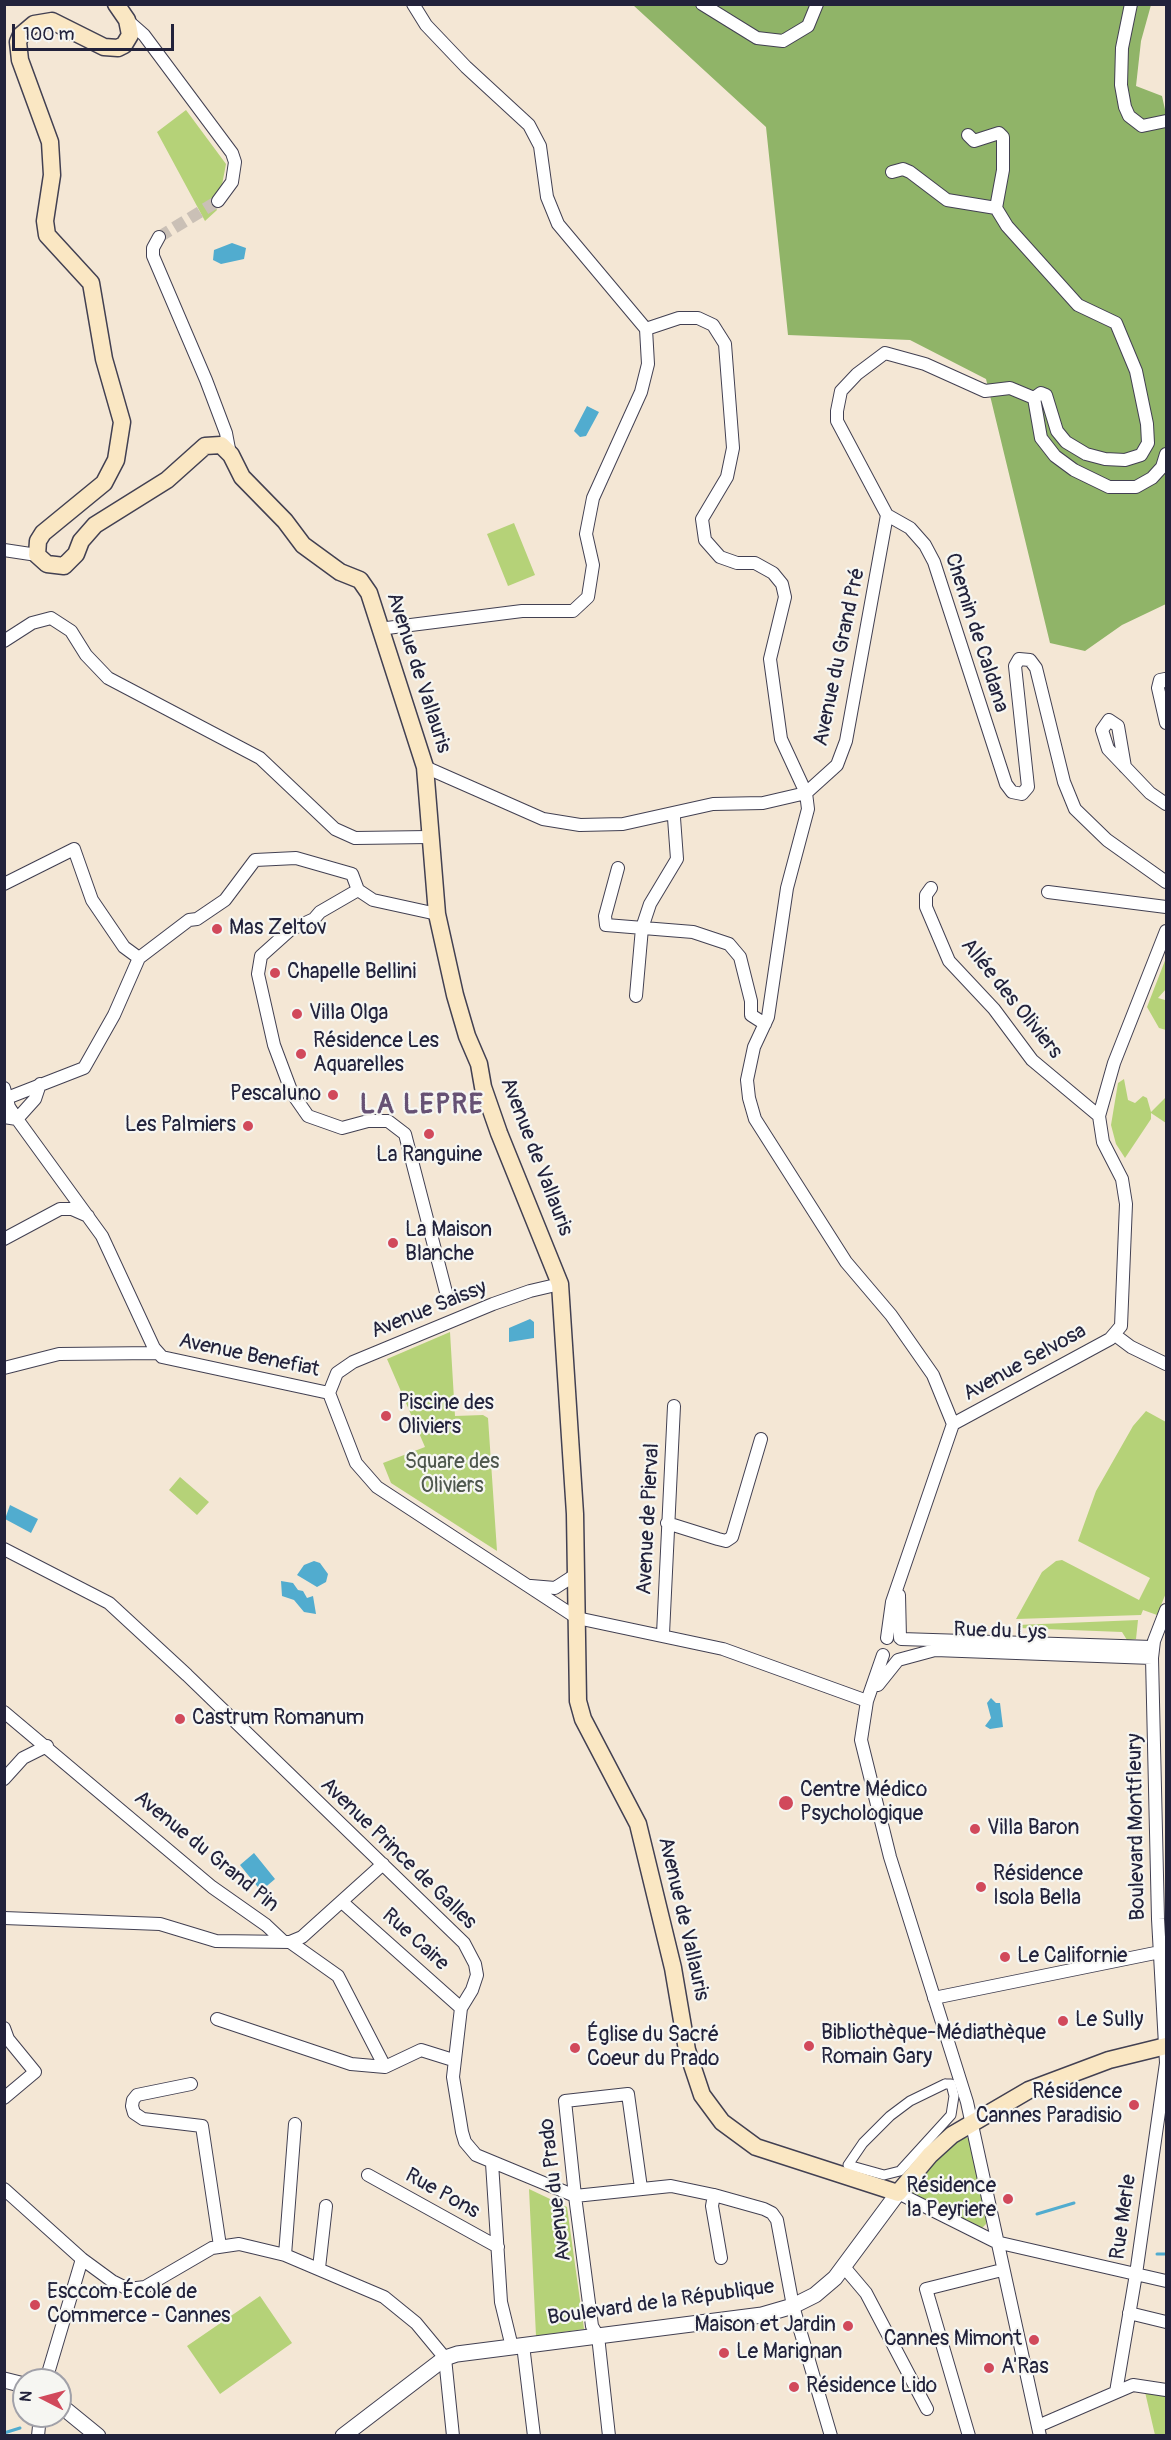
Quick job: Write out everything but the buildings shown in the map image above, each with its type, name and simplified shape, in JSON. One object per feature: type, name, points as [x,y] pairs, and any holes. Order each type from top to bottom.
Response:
[{"type":"main road","points":[[116,4],[127,20],[130,35],[124,45],[118,48],[104,47],[52,21],[34,24],[21,35],[18,42],[20,60],[50,142],[52,175],[45,221],[47,236],[91,283],[104,359],[122,423],[116,460],[104,483],[43,533],[38,541],[37,555],[47,564],[64,566],[76,554],[81,541],[95,525],[166,480],[205,446],[221,445],[231,455]]},
{"type":"main road","name":"Avenue de Vallauris","points":[[231,455],[242,477],[285,521],[303,545],[340,572],[353,576],[365,585],[425,767],[437,914],[455,995],[467,1036],[479,1064],[489,1106],[560,1284],[575,1514],[580,1710],[638,1824],[673,1968],[687,2050],[694,2075],[710,2109],[733,2133],[756,2147],[898,2193]]},
{"type":"main road","name":"Boulevard de la République","points":[[898,2193],[930,2155],[972,2122],[1029,2090],[1109,2060],[1166,2046]]},
{"type":"street","points":[[379,629],[522,611],[573,611],[588,597],[593,566],[586,534],[593,498],[641,392],[648,364],[646,329],[558,224],[547,197],[540,146],[529,125],[466,67],[426,25],[413,4]]},
{"type":"street","points":[[702,4],[757,38],[783,41],[808,26],[817,4]]},
{"type":"street","points":[[1131,4],[1122,48],[1121,85],[1125,107],[1129,116],[1142,126],[1167,122]]},
{"type":"street","points":[[127,20],[144,35],[232,153],[235,162],[232,182],[218,201]]},
{"type":"street","points":[[968,135],[974,141],[999,133],[1003,137],[1003,170],[996,208],[1008,226],[1078,305],[1116,323],[1120,329],[1136,371],[1148,424],[1148,443],[1141,456],[1125,460],[1105,459],[1086,454],[1066,442],[1057,431],[1046,395],[1041,393],[1034,398]]},
{"type":"street","points":[[892,172],[903,169],[910,172],[947,200],[996,208]]},
{"type":"street","points":[[159,237],[153,248],[153,256],[206,380],[226,433],[231,455]]},
{"type":"street","points":[[646,329],[679,318],[698,318],[713,325],[725,344],[733,448],[727,477],[702,519],[705,540],[720,557],[737,563],[755,563],[773,573],[782,584],[785,607],[770,659],[781,739],[806,793],[808,808],[787,888],[765,1024],[754,1047],[747,1080],[749,1098],[755,1119],[846,1262],[891,1315],[933,1374],[953,1424],[899,1582],[890,1612],[887,1638],[881,1648],[883,1655],[867,1701],[861,1740],[882,1828],[972,2122],[1002,2270],[1039,2431],[1133,2385],[1167,2390]]},
{"type":"street","points":[[887,515],[837,421],[841,391],[857,374],[885,353],[925,364],[985,392],[1010,388],[1034,398]]},
{"type":"street","points":[[1034,398],[1041,438],[1055,456],[1074,470],[1109,487],[1136,488],[1152,478],[1162,467],[1167,454]]},
{"type":"street","name":"Avenue du Grand Pré","points":[[806,793],[837,765],[846,741],[887,515]]},
{"type":"street","name":"Chemin de Caldana","points":[[887,515],[910,528],[925,545],[934,562],[1006,784],[1012,792],[1022,794],[1028,787],[1015,666],[1019,659],[1030,660],[1036,668],[1064,782],[1074,809],[1107,840],[1167,882]]},
{"type":"street","points":[[4,550],[37,555]]},
{"type":"street","points":[[4,641],[32,623],[51,618],[71,631],[86,655],[108,678],[260,758],[335,829],[354,838],[429,837]]},
{"type":"street","points":[[1167,681],[1160,680],[1158,688],[1167,723]]},
{"type":"street","points":[[425,767],[543,819],[580,825],[623,825],[712,804],[763,803],[806,793]]},
{"type":"street","points":[[1125,767],[1150,793],[1167,804]]},
{"type":"street","points":[[636,996],[642,927],[650,904],[677,859],[674,818]]},
{"type":"street","points":[[4,884],[74,849],[92,900],[124,946],[139,958]]},
{"type":"street","points":[[8,1106],[40,1084],[84,1068],[114,1015],[139,958],[189,920],[196,919],[225,900],[255,860],[296,858],[352,874],[358,890],[373,900],[437,914]]},
{"type":"street","points":[[618,868],[605,916],[606,926],[693,932],[729,944],[740,957],[751,1001],[751,1015],[765,1024]]},
{"type":"street","name":"Allée des Oliviers","points":[[931,888],[926,895],[926,907],[949,961],[994,1009],[1032,1060],[1099,1116]]},
{"type":"street","points":[[358,890],[320,912],[314,919],[290,930],[261,956],[258,974],[274,1045],[292,1093],[308,1116],[342,1128],[368,1120],[388,1121],[405,1134],[454,1321]]},
{"type":"street","points":[[1048,892],[1167,907]]},
{"type":"street","points":[[1167,931],[1114,1063],[1099,1116],[1103,1142],[1122,1179],[1126,1204],[1122,1320],[1115,1335],[1131,1347],[1167,1364]]},
{"type":"street","points":[[8,1106],[35,1099],[40,1084]]},
{"type":"street","name":"Avenue Benefiat","points":[[8,1106],[90,1217],[113,1257],[157,1353],[168,1360],[329,1393],[356,1463],[363,1474],[377,1487],[577,1618]]},
{"type":"street","points":[[51,1212],[63,1194],[63,1182]]},
{"type":"street","points":[[4,1239],[51,1212],[72,1209],[90,1217]]},
{"type":"street","name":"Avenue Saissy","points":[[329,1393],[332,1380],[344,1366],[530,1291],[560,1284]]},
{"type":"street","name":"Avenue Selvosa","points":[[953,1424],[1115,1335]]},
{"type":"street","points":[[4,1368],[59,1354],[157,1353]]},
{"type":"street","name":"Avenue de Pierval","points":[[663,1634],[674,1406]]},
{"type":"street","points":[[667,1523],[726,1541],[732,1537],[761,1439]]},
{"type":"street","name":"Avenue Prince de Galles","points":[[4,1549],[115,1609],[458,1936],[475,1964],[476,1983],[461,2008],[453,2060],[455,2099],[465,2142],[476,2155],[492,2163],[575,2196]]},
{"type":"street","points":[[527,1585],[555,1588],[575,1575]]},
{"type":"street","points":[[867,1701],[905,1649],[901,1639],[899,1582]]},
{"type":"street","name":"Boulevard Montfleury","points":[[1166,2046],[1160,1952],[1162,1846],[1153,1703],[1153,1649],[1167,1610]]},
{"type":"street","points":[[577,1618],[663,1634],[723,1649],[867,1701]]},
{"type":"street","points":[[887,1638],[901,1639]]},
{"type":"street","name":"Rue du Lys","points":[[901,1639],[1102,1650]]},
{"type":"street","points":[[1153,1649],[1167,1647]]},
{"type":"street","name":"Rue du Lys","points":[[898,1660],[943,1649],[1153,1649]]},
{"type":"street","points":[[883,1655],[890,1660],[898,1660]]},
{"type":"street","points":[[1153,1703],[1167,1709]]},
{"type":"street","name":"Avenue du Grand Pin","points":[[4,1712],[212,1887],[338,1976],[385,2067]]},
{"type":"street","points":[[4,1779],[23,1758],[46,1746]]},
{"type":"street","points":[[4,1918],[160,1924],[185,1930],[203,1938],[228,1943],[286,1941],[302,1937],[383,1864]]},
{"type":"street","name":"Rue Caire","points":[[342,1902],[461,2008]]},
{"type":"street","points":[[934,1998],[1160,1952]]},
{"type":"street","points":[[217,2019],[351,2064],[385,2067],[420,2050],[453,2060]]},
{"type":"street","points":[[4,2028],[9,2039],[36,2072],[4,2098]]},
{"type":"street","name":"Rue Merle","points":[[1116,2392],[1164,2087],[1166,2046]]},
{"type":"street","points":[[190,2084],[137,2095],[132,2106],[134,2113],[143,2119],[202,2126],[220,2246]]},
{"type":"street","points":[[951,2084],[955,2102],[951,2115],[900,2171],[884,2175],[848,2165],[862,2143],[890,2116],[923,2093],[951,2084]]},
{"type":"street","name":"Avenue du Prado","points":[[609,2436],[598,2336],[592,2326],[565,2101],[628,2094],[641,2188]]},
{"type":"street","points":[[285,2255],[296,2124]]},
{"type":"street","points":[[967,2137],[972,2140],[986,2219],[986,2224],[981,2229],[970,2228],[915,2197],[913,2188],[942,2152],[959,2138],[967,2137]]},
{"type":"street","points":[[492,2163],[501,2302],[517,2346],[534,2436]]},
{"type":"street","name":"Rue Pons","points":[[368,2175],[498,2247]]},
{"type":"street","points":[[575,2196],[641,2188],[671,2187],[714,2195],[772,2213],[777,2220],[793,2306],[831,2436]]},
{"type":"street","points":[[4,2189],[82,2259],[120,2286],[141,2289],[191,2258],[220,2246],[252,2246],[285,2255],[363,2286],[395,2304],[416,2323],[445,2358],[453,2436]]},
{"type":"street","points":[[898,2193],[996,2242],[1167,2281]]},
{"type":"street","name":"Boulevard de la République","points":[[343,2436],[445,2358],[517,2346],[762,2315],[793,2306],[815,2295],[844,2267],[898,2193]]},
{"type":"street","points":[[714,2195],[712,2206],[720,2258]]},
{"type":"street","points":[[320,2268],[326,2206]]},
{"type":"street","points":[[50,2368],[82,2259]]},
{"type":"street","points":[[844,2267],[866,2293],[927,2409]]},
{"type":"street","points":[[969,2436],[926,2289],[1002,2270]]},
{"type":"street","points":[[1129,2313],[1167,2322]]},
{"type":"street","points":[[72,2415],[98,2436]]},
{"type":"green space","points":[[633,5],[1151,5],[1141,41],[1136,86],[1162,96],[1166,114],[1166,604],[1122,625],[1085,651],[1050,643],[986,379],[910,340],[788,335],[766,127]]},
{"type":"green space","points":[[186,110],[226,164],[222,185],[211,199],[217,210],[205,221],[157,132]]},
{"type":"green space","points":[[514,523],[535,575],[508,586],[487,534]]},
{"type":"green space","points":[[1166,958],[1166,989],[1158,998],[1165,1000],[1166,1030],[1159,1028],[1147,1007]]},
{"type":"green space","points":[[1124,1079],[1128,1100],[1135,1103],[1143,1096],[1147,1098],[1151,1112],[1166,1097],[1166,1123],[1151,1113],[1151,1119],[1125,1158],[1116,1144],[1111,1125],[1118,1083]]},
{"type":"green space","name":"Square des Oliviers","points":[[450,1332],[455,1416],[483,1415],[488,1418],[497,1551],[391,1483],[383,1463],[425,1447],[387,1359]]},
{"type":"green space","points":[[1146,1411],[1166,1422],[1166,1593],[1157,1615],[1143,1610],[1141,1615],[1016,1619],[1042,1572],[1056,1561],[1062,1560],[1139,1600],[1150,1578],[1078,1541],[1096,1491],[1133,1426]]},
{"type":"green space","points":[[180,1477],[209,1502],[197,1515],[169,1490]]},
{"type":"green space","points":[[1138,1620],[1136,1639],[1127,1640],[1122,1632],[1019,1628],[1017,1625]]},
{"type":"green space","points":[[963,2137],[969,2138],[986,2219],[986,2224],[981,2229],[915,2197],[913,2193],[914,2184],[942,2152]]},
{"type":"green space","points":[[529,2189],[567,2207],[584,2329],[536,2336]]},
{"type":"green space","points":[[260,2296],[292,2343],[220,2394],[187,2346]]},
{"type":"green space","points":[[1145,2392],[1166,2394],[1166,2435],[1155,2435]]},
{"type":"water","points":[[232,243],[246,248],[244,259],[221,264],[213,260],[214,250]]},
{"type":"water","points":[[587,406],[599,412],[586,436],[580,437],[574,431]]},
{"type":"water","points":[[530,1319],[534,1322],[534,1338],[509,1342],[509,1328]]},
{"type":"water","points":[[10,1505],[38,1519],[31,1533],[5,1519]]},
{"type":"water","points":[[314,1561],[320,1563],[328,1574],[326,1582],[317,1587],[297,1575],[304,1565]]},
{"type":"water","points":[[281,1581],[293,1583],[298,1590],[303,1591],[307,1598],[313,1596],[316,1614],[304,1612],[294,1600],[282,1596]]},
{"type":"water","points":[[991,1698],[996,1703],[1000,1703],[1003,1727],[990,1729],[985,1726],[991,1718],[987,1703]]},
{"type":"water","points":[[254,1853],[275,1879],[261,1891],[240,1865]]},
{"type":"waterway","points":[[1037,2214],[1074,2203]]},
{"type":"waterway","points":[[1157,2254],[1166,2254]]},
{"type":"waterway","points":[[4,2433],[20,2428]]},
{"type":"tunnel","points":[[159,237],[218,201]]},
{"type":"tunnel","points":[[447,1296],[449,1307]]},
{"type":"place","name":"Mas Zeltov","points":[[217,929]]},
{"type":"place","name":"Chapelle Bellini","points":[[275,973]]},
{"type":"place","name":"Villa Olga","points":[[297,1014]]},
{"type":"place","name":"Résidence Les Aquarelles","points":[[301,1054]]},
{"type":"place","name":"Pescaluno","points":[[333,1095]]},
{"type":"place","name":"Les Palmiers","points":[[248,1126]]},
{"type":"place","name":"La Ranguine","points":[[429,1134]]},
{"type":"place","name":"La Maison Blanche","points":[[393,1243]]},
{"type":"place","name":"Piscine des Oliviers","points":[[386,1416]]},
{"type":"place","name":"Castrum Romanum","points":[[180,1719]]},
{"type":"place","name":"Centre Médico Psychologique","points":[[786,1803]]},
{"type":"place","name":"Villa Baron","points":[[975,1829]]},
{"type":"place","name":"Résidence Isola Bella","points":[[981,1887]]},
{"type":"place","name":"Le Californie","points":[[1005,1957]]},
{"type":"place","name":"Le Sully","points":[[1063,2021]]},
{"type":"place","name":"Bibliothèque-Médiathèque Romain Gary","points":[[809,2046]]},
{"type":"place","name":"Église du Sacré Coeur du Prado","points":[[575,2048]]},
{"type":"place","name":"Résidence Cannes Paradisio","points":[[1134,2105]]},
{"type":"place","name":"Résidence la Peyriere","points":[[1008,2199]]},
{"type":"place","name":"Esccom École de Commerce - Cannes","points":[[35,2305]]},
{"type":"place","name":"Maison et Jardin","points":[[848,2326]]},
{"type":"place","name":"Cannes Mimont","points":[[1034,2340]]},
{"type":"place","name":"Le Marignan","points":[[724,2353]]},
{"type":"place","name":"A'Ras","points":[[989,2368]]},
{"type":"place","name":"Résidence Lido","points":[[794,2387]]},
{"type":"district","name":"LA LEPRE","points":[[422,1106]]}]
